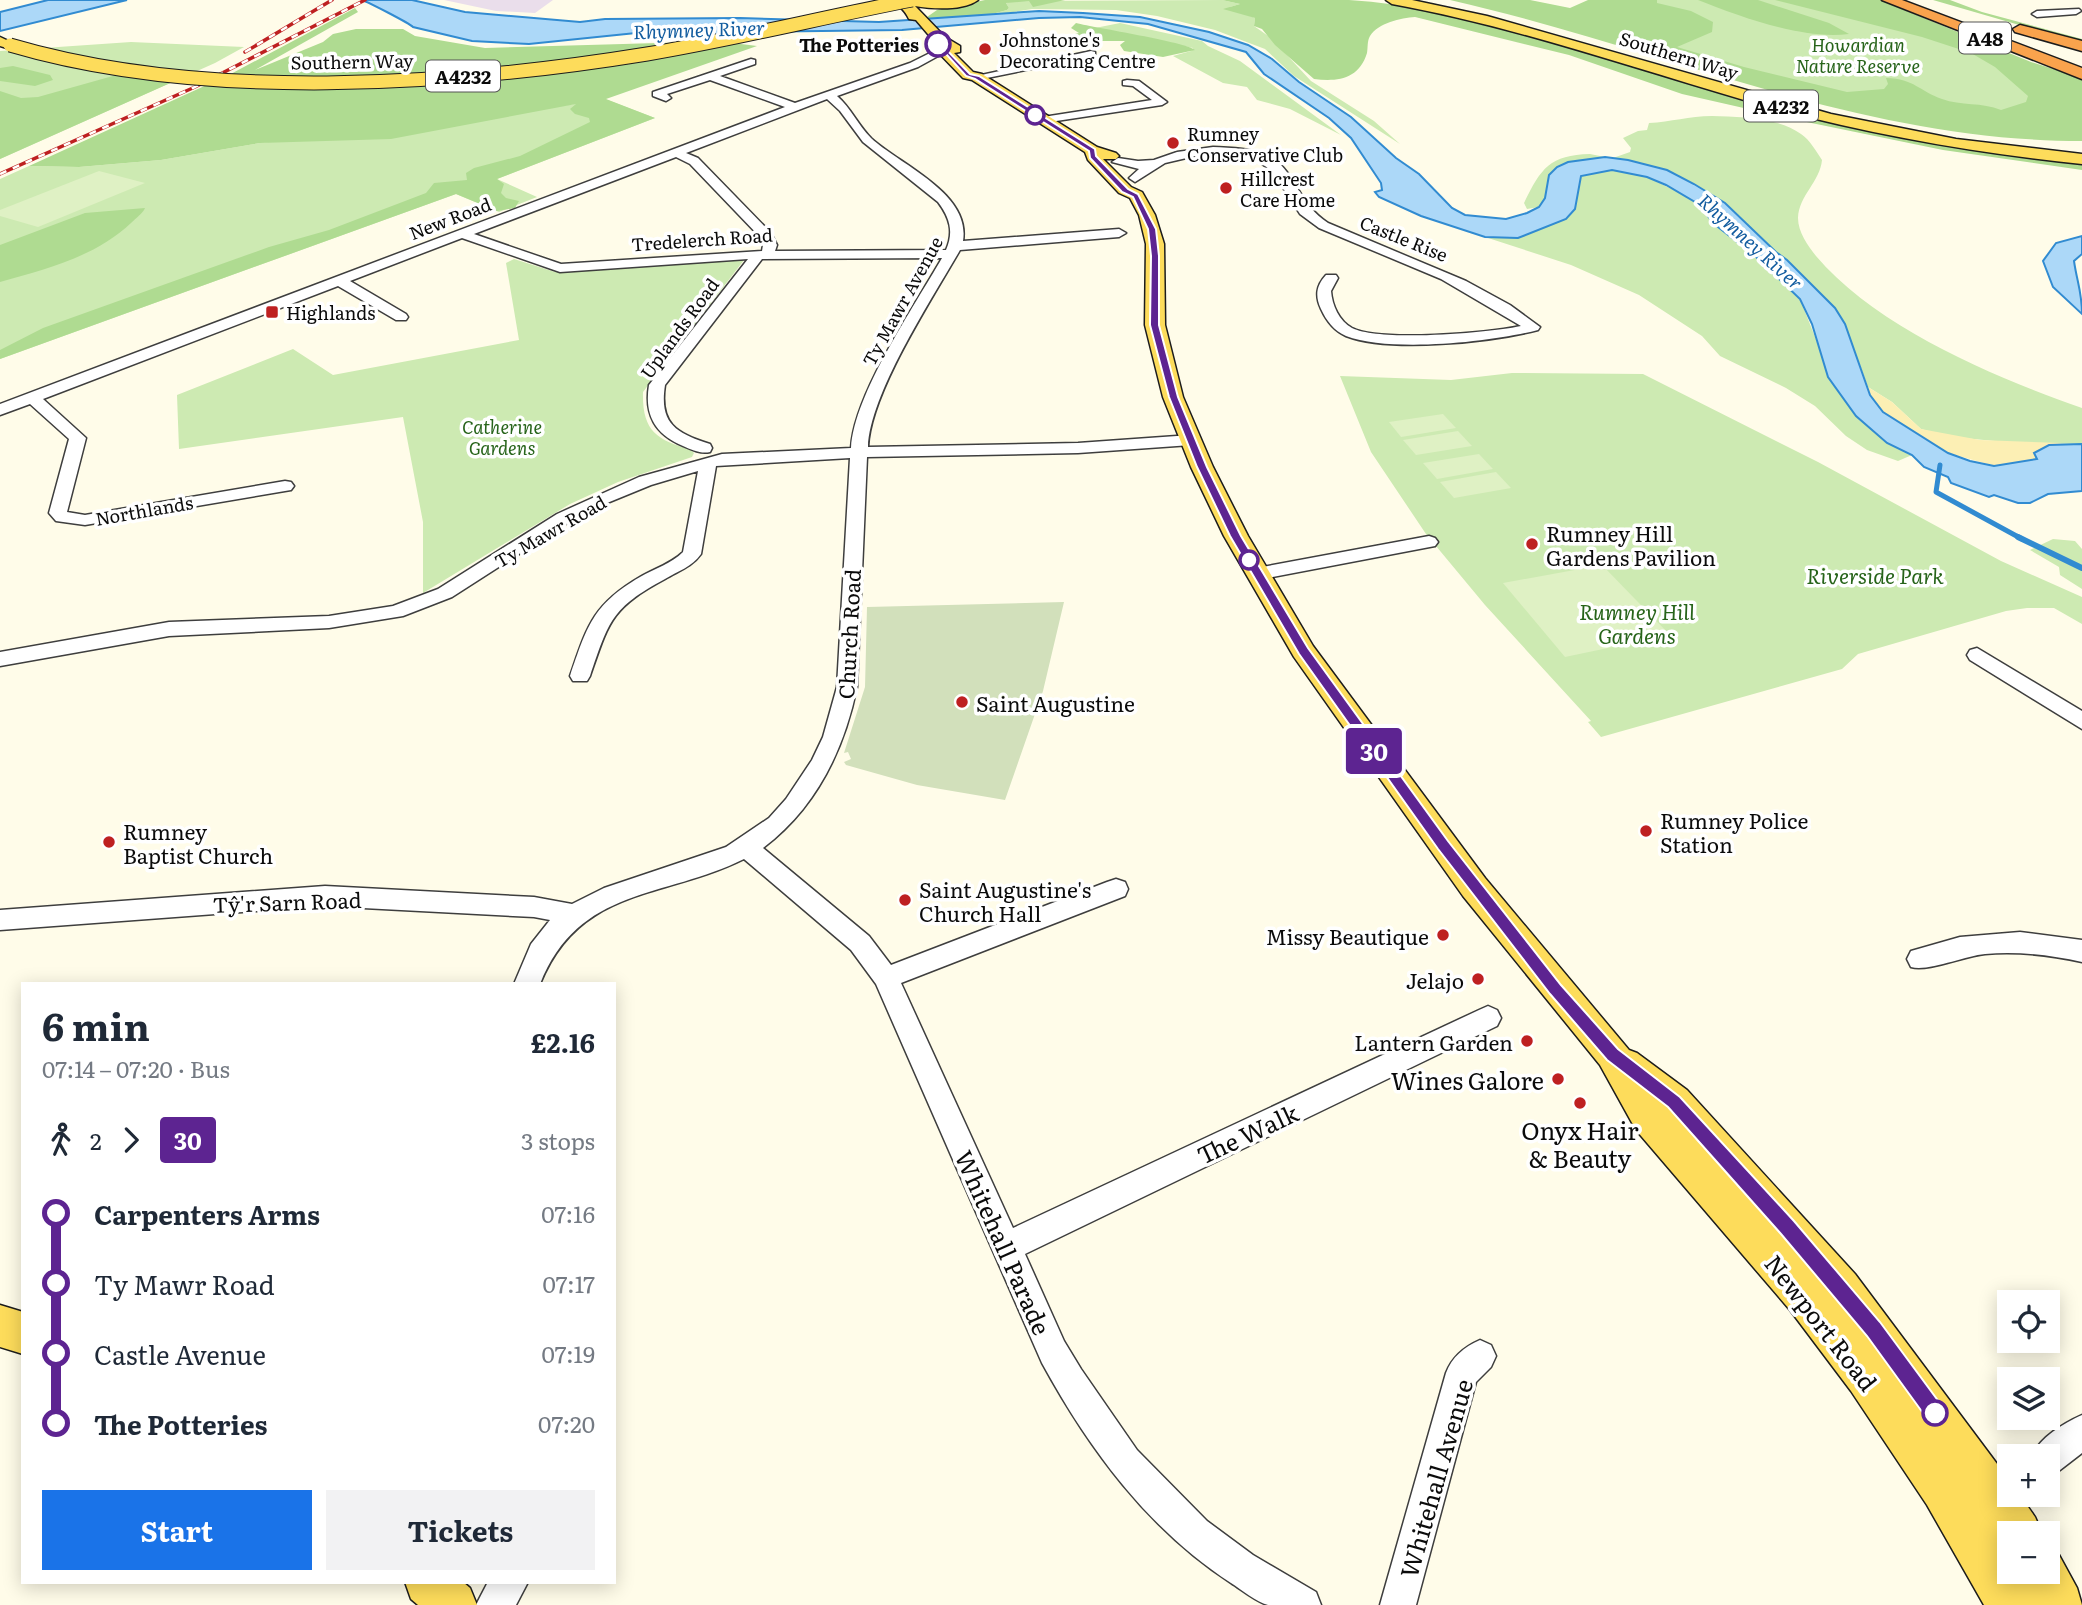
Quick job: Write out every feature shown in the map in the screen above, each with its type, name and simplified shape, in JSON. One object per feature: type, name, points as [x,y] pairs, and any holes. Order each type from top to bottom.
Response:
[{"type":"highway","name":"A48","points":[[1889,0],[2082,74]]},
{"type":"highway","name":"A48","points":[[1903,0],[2082,62]]},
{"type":"highway","name":"A48","points":[[1917,0],[2082,57]]},
{"type":"highway","name":"A48","points":[[1930,0],[1956,9]]},
{"type":"highway","name":"A48","points":[[2002,23],[2082,46]]},
{"type":"main road","points":[[887,0],[897,3],[916,17],[972,0]]},
{"type":"main road","points":[[1379,0],[1442,6],[1542,28]]},
{"type":"main road","name":"Southern Way","points":[[1392,0],[1442,6],[1752,98],[1836,119],[1962,144],[2082,159]]},
{"type":"main road","name":"Southern Way","points":[[1419,0],[1542,28],[1733,87],[1836,114],[1967,138],[2082,146]]},
{"type":"main road","name":"Newport Road","points":[[905,1],[968,75],[977,77],[1092,150],[1108,154],[1118,162],[1135,187],[1155,244],[1154,325],[1173,397],[1216,497],[1257,574],[1333,695],[1516,941],[1612,1055],[1650,1118],[1804,1296],[1866,1376],[1943,1489],[2010,1605]]},
{"type":"main road","name":"Southern Way","points":[[0,41],[65,60],[160,75],[272,81],[394,80],[536,69],[634,56],[905,1],[922,5],[954,4]]},
{"type":"main road","name":"Newport Road","points":[[939,41],[948,43],[982,72],[977,77]]},
{"type":"main road","name":"Newport Road","points":[[1092,150],[1093,157],[1125,190],[1135,187]]},
{"type":"main road","name":"Newport Road","points":[[1612,1055],[1674,1102],[1841,1288],[1997,1483]]},
{"type":"main road","points":[[0,1326],[21,1332]]},
{"type":"main road","points":[[430,1584],[453,1605]]},
{"type":"main road","points":[[2049,1584],[2060,1605]]},
{"type":"street","points":[[2054,2],[2079,12]]},
{"type":"street","points":[[2037,14],[2079,12]]},
{"type":"street","name":"New Road","points":[[914,65],[939,41]]},
{"type":"street","points":[[977,77],[1091,54]]},
{"type":"street","name":"New Road","points":[[0,410],[828,95],[914,65],[937,60],[956,64]]},
{"type":"street","points":[[666,98],[657,94],[749,62]]},
{"type":"street","points":[[710,76],[795,107]]},
{"type":"street","points":[[1043,120],[1162,102],[1135,83],[1127,83]]},
{"type":"street","name":"Ty Mawr Avenue","points":[[828,95],[839,103],[865,139],[930,188],[946,203],[958,221],[959,234],[953,250],[875,390],[862,425],[858,452]]},
{"type":"street","name":"Castle Rise","points":[[1118,162],[1138,165],[1158,163],[1206,150],[1233,151],[1262,158],[1275,165],[1297,203],[1317,221],[1457,281],[1537,330],[1388,338],[1361,335],[1340,327],[1331,315],[1323,296],[1324,286],[1331,278]]},
{"type":"street","points":[[676,152],[694,161],[766,236],[770,245],[764,254]]},
{"type":"street","name":"Castle Rise","points":[[1135,187],[1158,163]]},
{"type":"street","name":"Tredelerch Road","points":[[462,234],[560,268],[764,254],[953,250],[1119,233]]},
{"type":"street","name":"Uplands Road","points":[[706,455],[662,426],[654,404],[657,385],[764,254]]},
{"type":"street","points":[[339,281],[401,317]]},
{"type":"street","name":"Northlands","points":[[32,398],[78,438],[58,513],[62,517],[85,520],[285,486]]},
{"type":"street","name":"Ty Mawr Road","points":[[0,659],[169,629],[330,622],[396,612],[444,593],[578,510],[706,455],[733,457],[1078,448],[1191,440]]},
{"type":"street","name":"Church Road","points":[[528,982],[537,957],[574,915],[600,898],[699,868],[746,847],[778,822],[808,786],[832,745],[848,687],[858,452]]},
{"type":"street","points":[[580,676],[594,633],[613,608],[643,583],[687,560],[692,554],[706,455]]},
{"type":"street","points":[[1257,574],[1429,542]]},
{"type":"street","points":[[1977,655],[2082,721]]},
{"type":"street","name":"Whitehall Parade","points":[[746,847],[860,943],[886,978],[1069,1382],[1122,1458],[1176,1518],[1220,1554],[1303,1605]]},
{"type":"street","points":[[886,978],[1116,889]]},
{"type":"street","name":"Tŷ'r Sarn Road","points":[[0,920],[313,896],[534,907],[574,915]]},
{"type":"street","points":[[1920,959],[1951,947],[2008,940],[2036,942],[2082,951]]},
{"type":"street","name":"The Walk","points":[[1006,1247],[1488,1018]]},
{"type":"street","name":"Whitehall Avenue","points":[[1398,1605],[1461,1373],[1480,1356]]},
{"type":"street","points":[[2060,1449],[2082,1432]]},
{"type":"street","points":[[494,1605],[509,1584]]},
{"type":"shaded area","points":[[444,0],[553,0],[535,13],[496,11]]},
{"type":"green space","points":[[985,0],[1065,0],[1033,7],[1029,1],[1006,3],[1009,8],[1007,10],[981,17],[933,20],[927,17],[937,10]]},
{"type":"green space","points":[[1222,0],[1240,4],[1230,7],[1255,18],[1254,26],[1271,38],[1311,81],[1374,121],[1400,144],[1294,76],[1265,49],[1215,30],[1157,16],[1116,10],[1032,9],[981,17],[1007,10],[1009,8],[1006,3],[1011,1]]},
{"type":"green space","points":[[1222,0],[1349,0],[1445,13],[1541,38],[1729,96],[1816,119],[1993,153],[2082,165],[2082,170],[1943,150],[1682,94],[1569,55],[1415,17],[1390,22],[1374,31],[1369,38],[1363,62],[1347,77],[1314,79],[1275,45],[1262,29],[1254,26],[1255,18],[1223,9],[1240,4]]},
{"type":"green space","points":[[1450,0],[1530,0],[1570,8],[1588,0],[1657,0],[1657,3],[1691,11],[1713,22],[1712,32],[1677,47],[1744,67],[1847,92],[1884,89],[1888,84],[1886,78],[1904,81],[1934,96],[1957,103],[2001,110],[2026,102],[2028,96],[1995,67],[1971,53],[1922,37],[1775,0],[1880,0],[2031,62],[2082,78],[2082,141],[2000,137],[1920,126],[1841,109]]},
{"type":"green space","name":"Howardian Nature Reserve","points":[[1506,0],[1567,15],[1596,0],[1868,0],[2082,88],[2082,130],[1936,123]]},
{"type":"green space","points":[[1698,0],[1758,0],[1829,23],[1849,34],[1812,34],[1772,26]]},
{"type":"green space","points":[[1933,0],[1950,0],[1982,12],[2082,39],[2082,43]]},
{"type":"green space","points":[[355,8],[358,12],[255,70],[323,42],[333,34],[356,29],[403,29],[415,36],[485,48],[694,42],[544,65],[357,77],[227,76]]},
{"type":"green space","points":[[1076,23],[1159,39],[1195,50],[1163,57],[1124,51],[1120,45],[1125,41],[1075,41],[1061,37],[1079,33],[1071,28]]},
{"type":"green space","points":[[1120,23],[1202,41],[1240,61],[1341,135],[1290,109],[1257,100],[1247,87],[1223,83],[1173,56],[1193,48],[1095,28]]},
{"type":"green space","points":[[131,42],[244,47],[215,63],[0,159],[0,51]]},
{"type":"green space","points":[[725,42],[757,46],[606,99],[655,118],[497,179],[504,184],[501,193],[506,198],[519,201],[515,208],[497,211],[456,194],[0,359],[0,350],[43,328],[269,247],[329,230],[426,193],[434,183],[467,180],[466,173],[474,168],[520,156],[590,122],[589,118],[575,114],[570,109],[576,104],[391,139],[260,143],[161,160],[79,167],[29,166],[211,83],[339,85]]},
{"type":"green space","points":[[13,66],[50,75],[53,80],[35,86],[0,81],[0,68]]},
{"type":"green space","points":[[120,74],[177,80],[0,159],[0,91],[21,98],[38,97]]},
{"type":"green space","points":[[605,99],[655,118],[497,179],[537,197],[499,212],[456,194],[0,359],[0,179],[29,166],[79,167],[161,160],[260,143],[518,113]]},
{"type":"green space","points":[[1712,116],[1770,121],[1792,128],[1804,136],[1822,160],[1818,175],[1802,202],[1798,218],[1802,234],[1816,256],[1841,282],[1904,328],[1975,365],[2082,408],[2082,444],[2016,443],[1952,437],[1921,429],[1892,402],[1868,387],[1845,324],[1835,308],[1725,203],[1667,170],[1613,158],[1630,152],[1631,148],[1623,138],[1647,130],[1649,123]]},
{"type":"green space","points":[[1590,154],[1605,157],[1568,162],[1549,175],[1545,198],[1539,207],[1527,209],[1524,203],[1548,166],[1565,157]]},
{"type":"green space","points":[[1612,170],[1647,177],[1688,197],[1700,205],[1713,223],[1755,256],[1800,299],[1817,342],[1887,443],[1912,455],[1898,461],[1867,450],[1846,436],[1815,406],[1786,388],[1720,356],[1702,336],[1639,295],[1571,265],[1485,237],[1518,238],[1566,219],[1575,209],[1581,176]]},
{"type":"green space","points":[[99,171],[145,183],[38,227],[0,216],[0,210]]},
{"type":"green space","points":[[145,208],[117,235],[102,245],[52,267],[0,282],[0,245],[85,213]]},
{"type":"green space","name":"Catherine Gardens","points":[[739,258],[744,260],[643,392],[645,416],[653,431],[668,442],[690,449],[694,453],[692,457],[618,482],[570,504],[423,593],[423,522],[403,417],[179,449],[177,395],[293,349],[333,375],[519,340],[506,263],[514,259],[555,272]]},
{"type":"green space","points":[[1512,373],[1643,374],[1818,462],[2001,561],[2082,597],[2082,624],[2054,608],[2006,611],[1858,654],[1842,669],[1601,737],[1588,722],[1591,721],[1485,605],[1426,534],[1371,452],[1340,376],[1451,380]]},
{"type":"green space","points":[[1443,414],[1456,428],[1401,437],[1389,422]]},
{"type":"green space","points":[[1458,431],[1472,446],[1416,455],[1403,440]]},
{"type":"green space","points":[[1479,454],[1493,469],[1437,479],[1423,463]]},
{"type":"green space","points":[[1496,472],[1511,488],[1454,498],[1440,482]]},
{"type":"green space","points":[[2053,539],[2075,541],[2082,549],[2082,589],[2060,575],[2059,567],[2030,550]]},
{"type":"green space","name":"Rumney Hill Gardens","points":[[1602,565],[1670,635],[1565,657],[1503,583]]},
{"type":"green space","points":[[1064,602],[1043,691],[1005,800],[917,785],[846,765],[844,762],[851,759],[848,752],[844,753],[865,687],[867,607]]},
{"type":"sand","points":[[1868,387],[1892,402],[1921,429],[1980,440],[2062,443],[2049,445],[2035,453],[2038,459],[1995,466],[1948,453],[1883,412],[1870,395]]},
{"type":"water","points":[[48,0],[127,0],[0,31],[0,12]]},
{"type":"water","name":"Rhymney River","points":[[362,0],[412,0],[465,12],[580,22],[605,19],[740,18],[879,22],[1039,11],[1140,17],[1209,32],[1248,45],[1272,59],[1299,82],[1351,117],[1396,158],[1419,174],[1452,208],[1465,215],[1506,219],[1539,207],[1545,198],[1549,175],[1568,162],[1605,157],[1628,160],[1667,170],[1694,184],[1725,203],[1835,308],[1845,324],[1870,395],[1883,412],[1948,453],[1994,466],[2037,459],[2034,453],[2049,445],[2082,444],[2082,491],[2048,494],[2030,503],[2018,503],[1994,495],[1989,497],[1951,483],[1948,477],[1924,467],[1912,455],[1887,443],[1856,416],[1828,377],[1812,324],[1800,299],[1755,256],[1713,223],[1700,205],[1666,185],[1647,177],[1612,170],[1581,176],[1575,209],[1566,219],[1518,238],[1485,237],[1421,216],[1379,197],[1375,192],[1382,190],[1381,183],[1351,138],[1329,118],[1264,74],[1246,52],[1148,24],[1080,17],[1039,18],[902,30],[735,32],[695,37],[636,33],[529,44],[472,41],[413,27]]},
{"type":"water","points":[[2082,236],[2082,254],[2074,261],[2082,314],[2053,287],[2043,261],[2056,243]]},
{"type":"waterway","points":[[1940,465],[1936,492],[2021,538]]},
{"type":"waterway","points":[[2021,538],[2082,568]]},
{"type":"railway","points":[[245,52],[332,0]]},
{"type":"railway","points":[[0,174],[195,87],[365,0]]},
{"type":"bus line","name":"30","points":[[938,44],[968,75],[977,77],[1092,150],[1093,157],[1125,190],[1136,195],[1147,215],[1155,244],[1154,325],[1173,397],[1216,497],[1303,651],[1443,845],[1555,989],[1612,1055],[1674,1102],[1788,1228],[1874,1329],[1935,1413]]},
{"type":"place","name":"The Potteries","points":[[938,44]]},
{"type":"place","name":"Johnstone's Decorating Centre","points":[[985,49]]},
{"type":"place","name":"Rumney Conservative Club","points":[[1173,143]]},
{"type":"place","name":"Hillcrest Care Home","points":[[1226,188]]},
{"type":"place","name":"Highlands","points":[[272,312]]},
{"type":"place","name":"Rumney Hill Gardens Pavilion","points":[[1532,544]]},
{"type":"place","name":"Saint Augustine","points":[[962,702]]},
{"type":"place","name":"Rumney Police Station","points":[[1646,831]]},
{"type":"place","name":"Rumney Baptist Church","points":[[109,842]]},
{"type":"place","name":"Saint Augustine's Church Hall","points":[[905,900]]},
{"type":"place","name":"Missy Beautique","points":[[1443,935]]},
{"type":"place","name":"Jelajo","points":[[1478,979]]},
{"type":"place","name":"Lantern Garden","points":[[1527,1041]]},
{"type":"place","name":"Wines Galore","points":[[1558,1079]]},
{"type":"place","name":"Onyx Hair & Beauty","points":[[1580,1103]]},
{"type":"park label","name":"Riverside Park","points":[[1875,574]]}]
